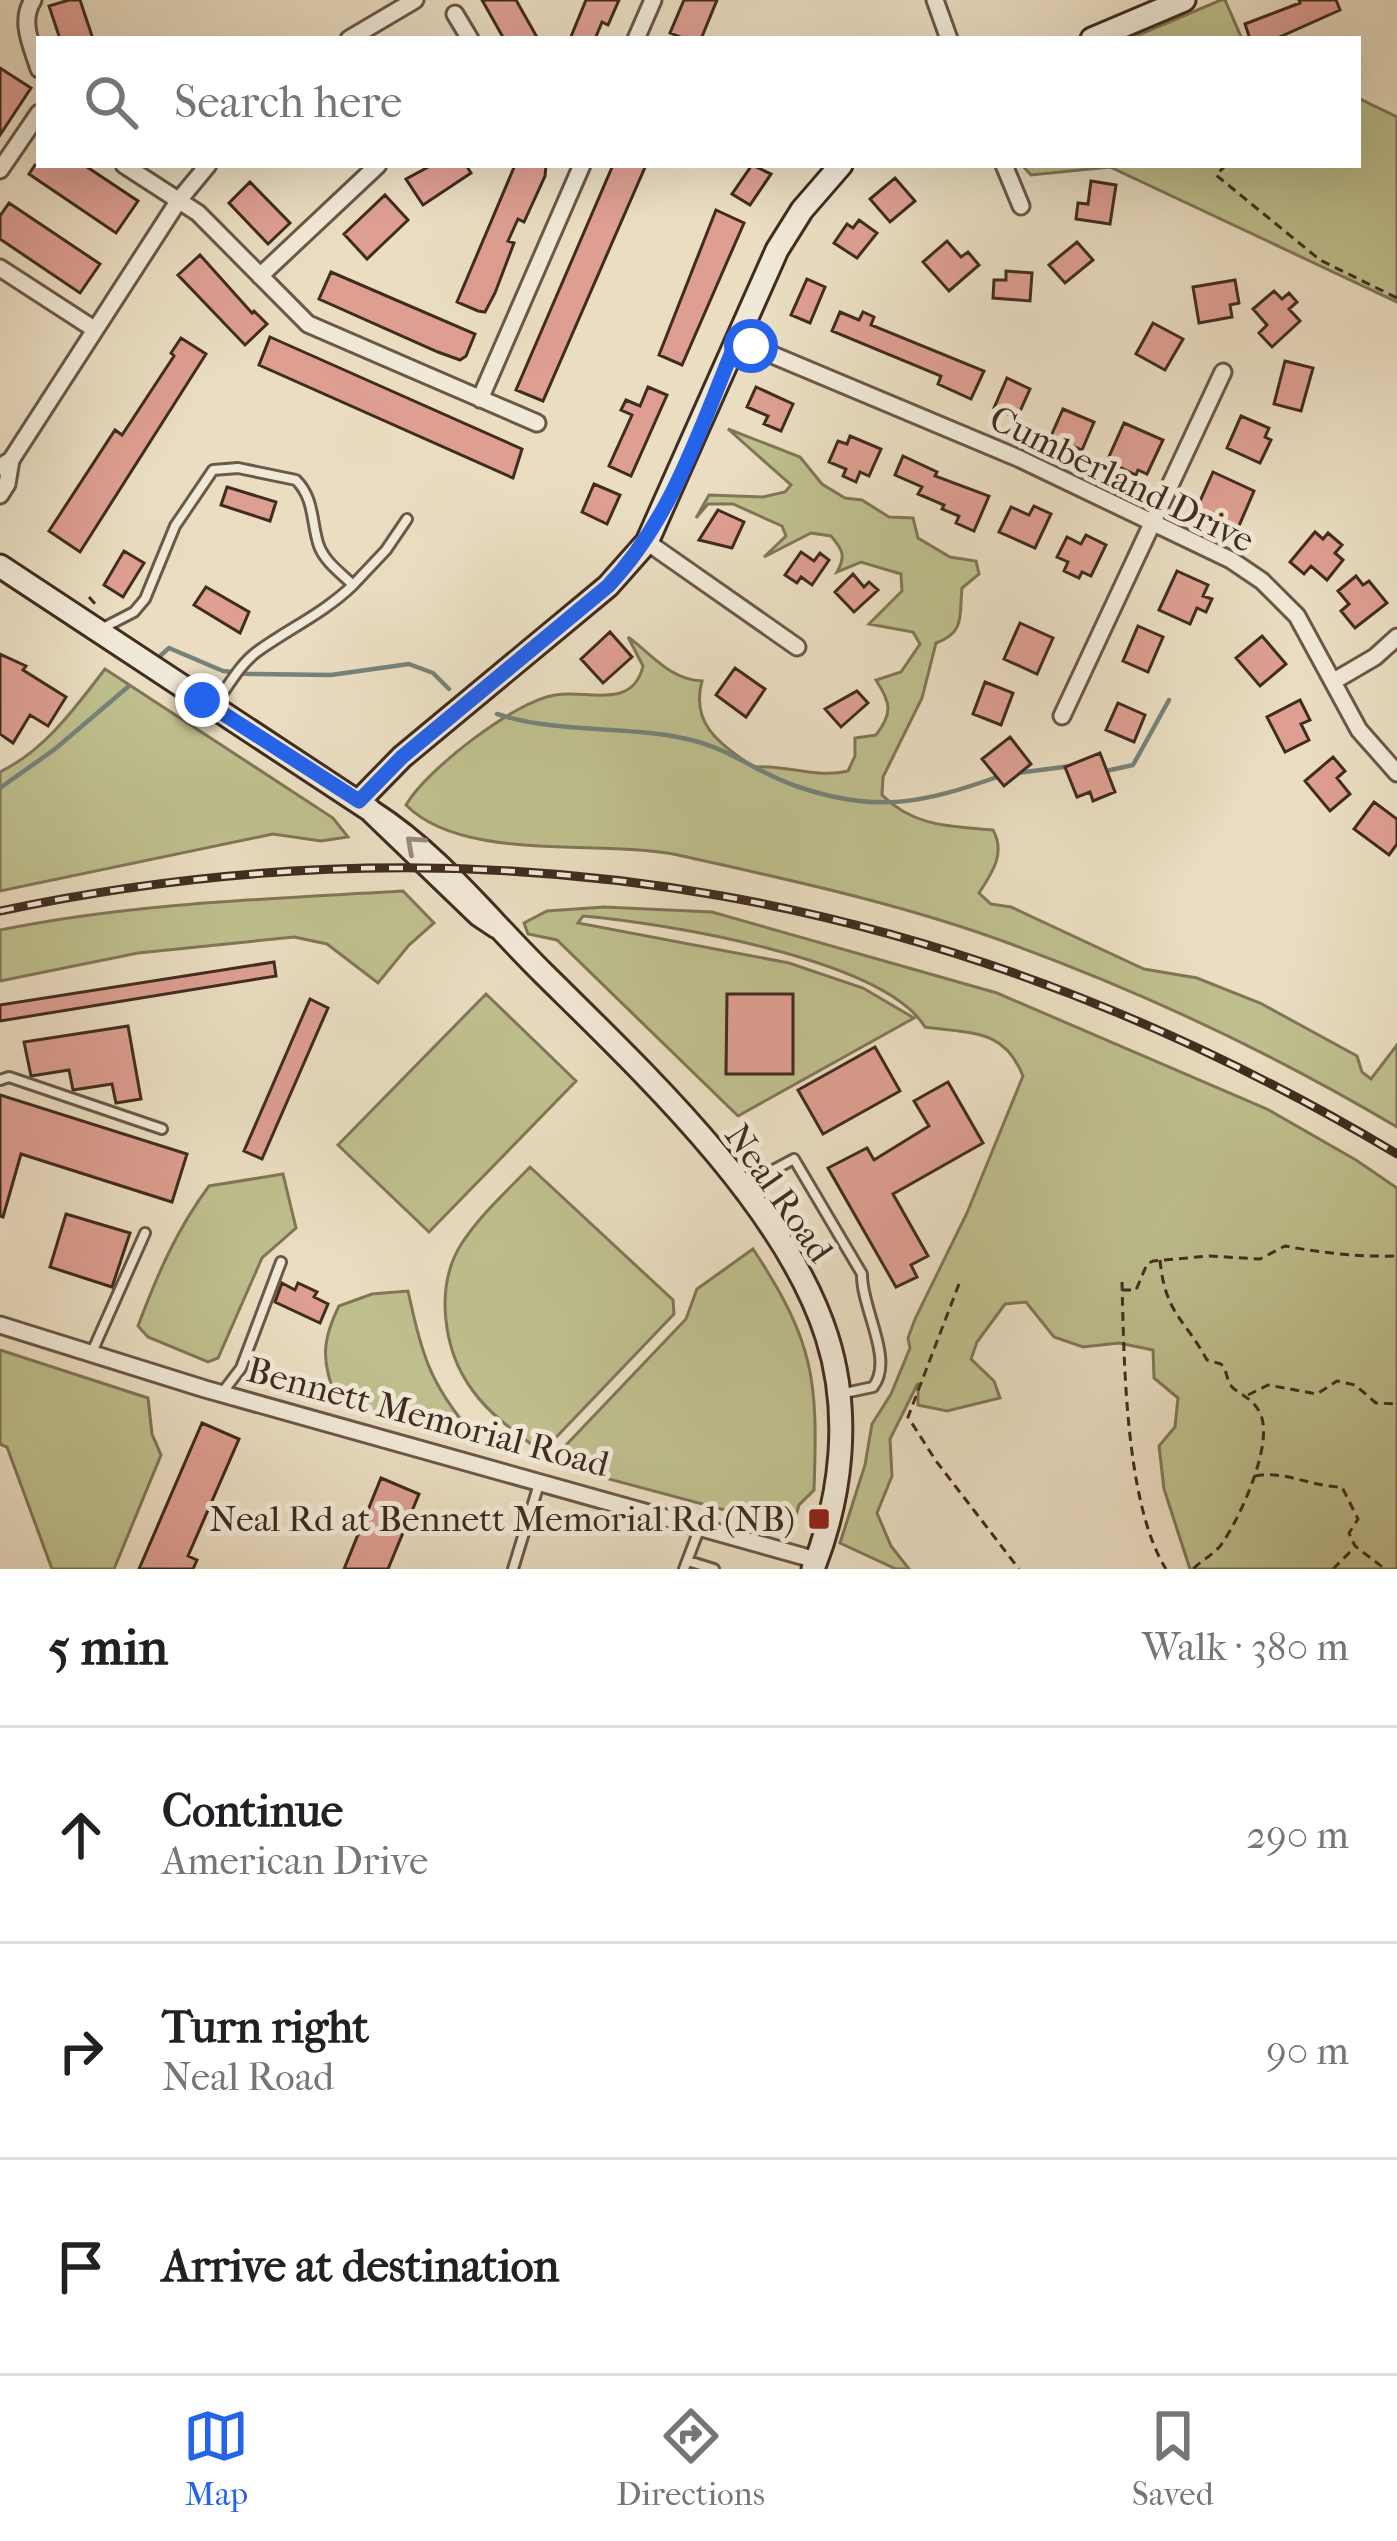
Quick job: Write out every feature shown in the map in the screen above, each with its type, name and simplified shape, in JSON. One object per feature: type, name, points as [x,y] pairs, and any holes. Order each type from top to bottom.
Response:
[{"type":"street","points":[[33,0],[26,24],[36,59]]},
{"type":"street","points":[[354,36],[396,5],[415,0]]},
{"type":"street","points":[[637,36],[653,0]]},
{"type":"street","points":[[935,0],[948,36]]},
{"type":"street","points":[[1099,36],[1184,0]]},
{"type":"street","points":[[455,14],[468,36]]},
{"type":"street","points":[[0,170],[36,116]]},
{"type":"street","points":[[129,168],[198,213],[308,324],[537,423]]},
{"type":"street","points":[[0,496],[8,484],[5,463],[179,200],[206,168]]},
{"type":"street","points":[[260,276],[371,168]]},
{"type":"street","points":[[480,399],[581,168]]},
{"type":"street","points":[[365,807],[402,757],[608,586],[647,542],[787,232],[839,168]]},
{"type":"street","points":[[1005,168],[1021,206]]},
{"type":"street","points":[[0,268],[94,329]]},
{"type":"street","name":"Cumberland Drive","points":[[737,340],[1018,458],[1232,560],[1262,581],[1297,616],[1359,730],[1397,773]]},
{"type":"street","points":[[1062,716],[1223,372]]},
{"type":"street","points":[[647,542],[796,647]]},
{"type":"street","name":"Neal Road","points":[[0,566],[413,843],[680,1114],[739,1186],[810,1296],[828,1340],[839,1394],[839,1463],[832,1511],[814,1565]]},
{"type":"street","points":[[1334,681],[1375,657],[1397,637]]},
{"type":"street","name":"Bennett Memorial Road","points":[[0,1325],[220,1394],[701,1526],[838,1569]]},
{"type":"lane","points":[[96,631],[134,612],[146,599],[175,526],[207,476],[224,467],[296,480],[312,507],[326,558],[353,585]]},
{"type":"lane","points":[[213,707],[244,664],[319,615],[353,585],[407,519]]},
{"type":"lane","points":[[0,1080],[9,1077],[162,1129]]},
{"type":"lane","points":[[739,1186],[794,1160],[862,1274],[861,1294],[882,1373],[873,1387],[839,1394]]},
{"type":"lane","points":[[91,1354],[145,1233]]},
{"type":"lane","points":[[220,1394],[241,1368],[281,1262]]},
{"type":"lane","points":[[513,1569],[539,1483]]},
{"type":"lane","points":[[701,1526],[686,1565],[714,1569]]},
{"type":"path","points":[[1223,168],[1216,175],[1320,260],[1397,298]]},
{"type":"path","points":[[1122,1290],[1136,1290],[1148,1264],[1160,1261],[1208,1256],[1260,1259],[1285,1246],[1356,1257],[1397,1256]]},
{"type":"path","points":[[1160,1261],[1172,1312],[1207,1360],[1221,1364],[1233,1388],[1247,1396],[1260,1413],[1264,1434],[1255,1477],[1233,1527],[1219,1548],[1193,1569]]},
{"type":"path","points":[[1122,1282],[1140,1495],[1156,1553],[1166,1569]]},
{"type":"path","points":[[959,1284],[908,1417],[1019,1569]]},
{"type":"path","points":[[1247,1396],[1268,1384],[1317,1394],[1337,1382],[1355,1384],[1376,1402],[1397,1404]]},
{"type":"path","points":[[1255,1477],[1271,1473],[1312,1485],[1342,1487],[1358,1519],[1349,1533],[1355,1546],[1385,1569]]},
{"type":"path","points":[[1334,1569],[1355,1546]]},
{"type":"green space","points":[[1225,0],[1241,36],[1136,36]]},
{"type":"green space","points":[[1361,99],[1397,117],[1397,302],[1112,168],[1361,168]]},
{"type":"green space","points":[[1025,168],[1100,168],[1031,175]]},
{"type":"green space","points":[[728,429],[800,457],[822,484],[845,498],[862,500],[889,517],[913,518],[918,538],[950,557],[976,561],[979,574],[962,588],[957,628],[936,643],[922,698],[883,777],[882,795],[920,819],[993,830],[998,855],[979,893],[991,904],[1011,907],[1144,969],[1197,978],[1260,1003],[1357,1056],[1362,1072],[1371,1079],[1397,1045],[1397,1127],[1208,1026],[970,930],[846,894],[678,855],[534,846],[462,835],[431,823],[406,805],[451,756],[518,710],[555,695],[612,695],[629,689],[643,666],[628,637],[671,671],[702,681],[699,696],[704,721],[720,741],[753,767],[848,771],[855,756],[855,738],[876,735],[887,714],[887,702],[876,680],[901,672],[920,644],[913,632],[869,624],[902,591],[901,574],[861,562],[837,572],[842,557],[838,545],[831,536],[811,533],[764,557],[786,536],[782,526],[733,504],[708,504],[696,518],[709,495],[763,497],[785,492],[791,485]]},
{"type":"green space","points":[[105,669],[333,818],[348,837],[321,841],[273,834],[0,891],[0,772],[45,740]]},
{"type":"green space","points":[[403,891],[434,923],[378,983],[327,944],[294,937],[138,953],[0,981],[0,930],[150,908]]},
{"type":"green space","points":[[604,907],[712,912],[997,993],[1267,1109],[1397,1188],[1397,1569],[1190,1569],[1164,1489],[1159,1446],[1175,1427],[1178,1398],[1154,1378],[1153,1350],[1119,1343],[1083,1347],[1054,1337],[1026,1302],[1005,1304],[977,1342],[971,1359],[994,1381],[1000,1398],[947,1411],[918,1405],[918,1383],[890,1439],[892,1476],[877,1513],[891,1546],[909,1569],[896,1569],[840,1543],[865,1465],[872,1424],[891,1394],[910,1348],[908,1338],[915,1319],[967,1213],[1023,1076],[996,1041],[925,1027],[901,1003],[819,963],[715,936],[583,916],[578,923],[789,963],[863,988],[914,1018],[738,1116],[557,940],[528,934],[524,923],[547,911]]},
{"type":"green space","points":[[486,994],[576,1081],[429,1232],[338,1145]]},
{"type":"green space","points":[[530,1167],[673,1300],[674,1314],[542,1452],[496,1417],[473,1391],[449,1338],[445,1298],[462,1243]]},
{"type":"green space","points":[[283,1174],[296,1228],[262,1258],[218,1358],[208,1362],[148,1337],[138,1326],[177,1236],[209,1186]]},
{"type":"green space","points":[[753,1249],[801,1338],[813,1390],[814,1490],[799,1505],[792,1528],[549,1463],[686,1319],[697,1289]]},
{"type":"green space","points":[[408,1291],[429,1367],[472,1433],[449,1435],[336,1399],[326,1352],[339,1306],[372,1294]]},
{"type":"green space","points":[[0,1350],[148,1398],[152,1434],[161,1455],[114,1569],[52,1569],[7,1447],[0,1444]]},
{"type":"building","points":[[80,0],[92,36],[59,36],[49,6]]},
{"type":"building","points":[[482,0],[516,0],[536,36],[502,36]]},
{"type":"building","points":[[586,0],[619,0],[608,25],[602,22],[596,36],[571,36]]},
{"type":"building","points":[[684,0],[717,0],[702,36],[670,33]]},
{"type":"building","points":[[1336,0],[1340,10],[1282,36],[1249,36],[1245,24],[1300,3]]},
{"type":"building","points":[[0,68],[31,88],[0,135]]},
{"type":"building","points":[[35,165],[88,168],[138,201],[116,233],[29,174]]},
{"type":"building","points":[[426,168],[468,168],[471,173],[423,205],[406,179]]},
{"type":"building","points":[[514,168],[546,168],[524,222],[518,219],[508,241],[514,243],[485,312],[457,302]]},
{"type":"building","points":[[612,168],[645,168],[543,401],[516,390]]},
{"type":"building","points":[[750,168],[771,174],[750,205],[732,194]]},
{"type":"building","points":[[895,178],[915,201],[890,222],[870,199]]},
{"type":"building","points":[[1091,181],[1116,185],[1110,224],[1076,219],[1078,203],[1088,204]]},
{"type":"building","points":[[250,182],[290,223],[268,244],[229,203]]},
{"type":"building","points":[[385,195],[408,220],[367,259],[344,234]]},
{"type":"building","points":[[9,203],[100,264],[80,293],[0,239],[0,216]]},
{"type":"building","points":[[716,210],[744,223],[682,365],[659,355]]},
{"type":"building","points":[[859,220],[877,233],[857,258],[834,243],[847,224],[853,228]]},
{"type":"building","points":[[947,241],[961,257],[968,252],[979,265],[949,291],[923,262]]},
{"type":"building","points":[[1077,242],[1093,260],[1065,283],[1049,265]]},
{"type":"building","points":[[200,255],[267,324],[245,345],[178,275]]},
{"type":"building","points":[[1006,271],[1032,273],[1030,301],[993,298],[994,280],[1006,280]]},
{"type":"building","points":[[331,272],[475,334],[466,356],[460,360],[438,352],[319,299]]},
{"type":"building","points":[[807,279],[825,287],[810,323],[791,315]]},
{"type":"building","points":[[1235,280],[1239,303],[1230,305],[1232,317],[1199,323],[1193,287]]},
{"type":"building","points":[[1274,291],[1282,299],[1289,293],[1297,302],[1289,309],[1300,321],[1272,347],[1259,333],[1267,325],[1253,309]]},
{"type":"building","points":[[840,312],[859,320],[863,312],[874,317],[871,325],[984,371],[971,399],[938,384],[941,376],[832,331]]},
{"type":"building","points":[[1153,323],[1183,339],[1165,370],[1136,354]]},
{"type":"building","points":[[270,337],[522,449],[513,478],[259,365]]},
{"type":"building","points":[[181,338],[206,354],[80,552],[49,531],[115,430],[122,435]]},
{"type":"building","points":[[1285,361],[1313,368],[1301,411],[1274,404]]},
{"type":"building","points":[[1007,378],[1030,389],[1017,418],[994,408]]},
{"type":"building","points":[[648,387],[667,395],[631,476],[609,466],[632,415],[621,410],[626,400],[640,406]]},
{"type":"building","points":[[756,387],[793,404],[781,431],[764,424],[768,416],[747,407]]},
{"type":"building","points":[[1063,409],[1094,422],[1082,450],[1051,436]]},
{"type":"building","points":[[1241,416],[1269,428],[1265,437],[1271,440],[1260,463],[1227,448]]},
{"type":"building","points":[[1124,423],[1163,440],[1147,474],[1138,470],[1136,475],[1107,461]]},
{"type":"building","points":[[850,436],[881,449],[869,476],[860,472],[856,482],[843,476],[846,469],[829,462],[838,441],[847,444]]},
{"type":"building","points":[[903,456],[937,472],[935,476],[989,496],[974,531],[956,523],[959,516],[942,509],[944,505],[918,494],[922,487],[895,475]]},
{"type":"building","points":[[1213,472],[1254,491],[1238,528],[1196,510]]},
{"type":"building","points":[[594,484],[620,495],[607,524],[582,512]]},
{"type":"building","points":[[227,487],[276,502],[270,521],[221,505]]},
{"type":"building","points":[[1034,506],[1051,514],[1035,548],[999,532],[1011,507],[1029,515]]},
{"type":"building","points":[[718,510],[744,522],[732,548],[699,540]]},
{"type":"building","points":[[1315,532],[1323,539],[1328,533],[1342,545],[1335,553],[1343,560],[1327,580],[1311,566],[1304,574],[1290,562]]},
{"type":"building","points":[[1086,535],[1106,545],[1091,576],[1082,572],[1079,578],[1064,571],[1068,562],[1057,557],[1067,537],[1081,544]]},
{"type":"building","points":[[124,551],[144,563],[123,597],[104,585]]},
{"type":"building","points":[[801,552],[814,561],[820,553],[829,560],[812,585],[801,577],[797,583],[785,575]]},
{"type":"building","points":[[1177,571],[1208,585],[1203,596],[1212,599],[1206,612],[1197,608],[1190,624],[1159,610]]},
{"type":"building","points":[[853,574],[864,587],[869,582],[878,590],[854,612],[835,592]]},
{"type":"building","points":[[1356,576],[1363,585],[1369,581],[1387,603],[1355,628],[1341,611],[1349,604],[1338,591]]},
{"type":"building","points":[[206,587],[249,612],[240,633],[194,605]]},
{"type":"building","points":[[1020,623],[1053,638],[1037,674],[1004,659]]},
{"type":"building","points":[[1138,626],[1163,637],[1148,672],[1123,661]]},
{"type":"building","points":[[610,632],[632,657],[603,683],[581,659]]},
{"type":"building","points":[[1262,636],[1286,664],[1260,686],[1236,658]]},
{"type":"building","points":[[0,654],[26,666],[23,670],[66,697],[48,726],[30,715],[13,743],[0,734]]},
{"type":"building","points":[[735,668],[765,689],[746,717],[716,695]]},
{"type":"building","points":[[985,682],[1013,693],[1001,725],[973,714]]},
{"type":"building","points":[[857,691],[868,703],[841,727],[825,709]]},
{"type":"building","points":[[1300,700],[1310,720],[1301,724],[1309,740],[1285,752],[1267,717]]},
{"type":"building","points":[[1118,703],[1145,715],[1134,742],[1106,730]]},
{"type":"building","points":[[1010,737],[1031,764],[1004,786],[982,759]]},
{"type":"building","points":[[1100,753],[1115,792],[1093,801],[1090,792],[1077,797],[1065,767]]},
{"type":"building","points":[[1333,757],[1345,771],[1337,778],[1350,794],[1330,811],[1305,781]]},
{"type":"building","points":[[1374,802],[1397,819],[1397,844],[1389,855],[1354,829]]},
{"type":"building","points":[[274,962],[276,976],[0,1021],[0,1005]]},
{"type":"building","points":[[727,994],[793,994],[793,1074],[726,1074]]},
{"type":"building","points":[[310,999],[328,1008],[262,1159],[244,1151]]},
{"type":"building","points":[[128,1026],[141,1099],[116,1103],[112,1084],[73,1090],[69,1070],[31,1076],[24,1042]]},
{"type":"building","points":[[875,1047],[900,1091],[823,1134],[798,1090]]},
{"type":"building","points":[[948,1082],[983,1143],[893,1194],[928,1256],[911,1265],[917,1277],[896,1287],[828,1168],[867,1148],[874,1160],[929,1126],[914,1101]]},
{"type":"building","points":[[0,1095],[187,1154],[172,1202],[21,1154],[0,1216]]},
{"type":"building","points":[[66,1214],[130,1233],[112,1287],[50,1267]]},
{"type":"building","points":[[282,1283],[295,1290],[298,1283],[317,1292],[314,1297],[328,1304],[320,1323],[275,1302]]},
{"type":"building","points":[[202,1423],[239,1439],[188,1556],[197,1560],[193,1569],[139,1569]]},
{"type":"building","points":[[381,1478],[419,1494],[388,1569],[344,1569]]},
{"type":"waterway","points":[[160,656],[169,648],[223,671],[249,674],[331,675],[409,664],[433,673],[449,689]]},
{"type":"waterway","points":[[0,788],[129,686]]},
{"type":"waterway","points":[[1106,771],[1133,765],[1169,700]]},
{"type":"waterway","points":[[497,714],[544,724],[687,739],[796,786],[851,800],[900,802],[1000,776]]},
{"type":"waterway","points":[[1017,773],[1071,766]]},
{"type":"railway","points":[[0,911],[185,881],[367,868],[546,873],[722,896],[895,936],[1066,992],[1233,1065],[1397,1154]]},
{"type":"place","name":"Neal Rd at Bennett Memorial Rd (NB)","points":[[819,1519]]},
{"type":"route","points":[[202,700],[359,801],[402,757],[608,586],[637,556],[659,522],[737,340],[751,346]]}]
